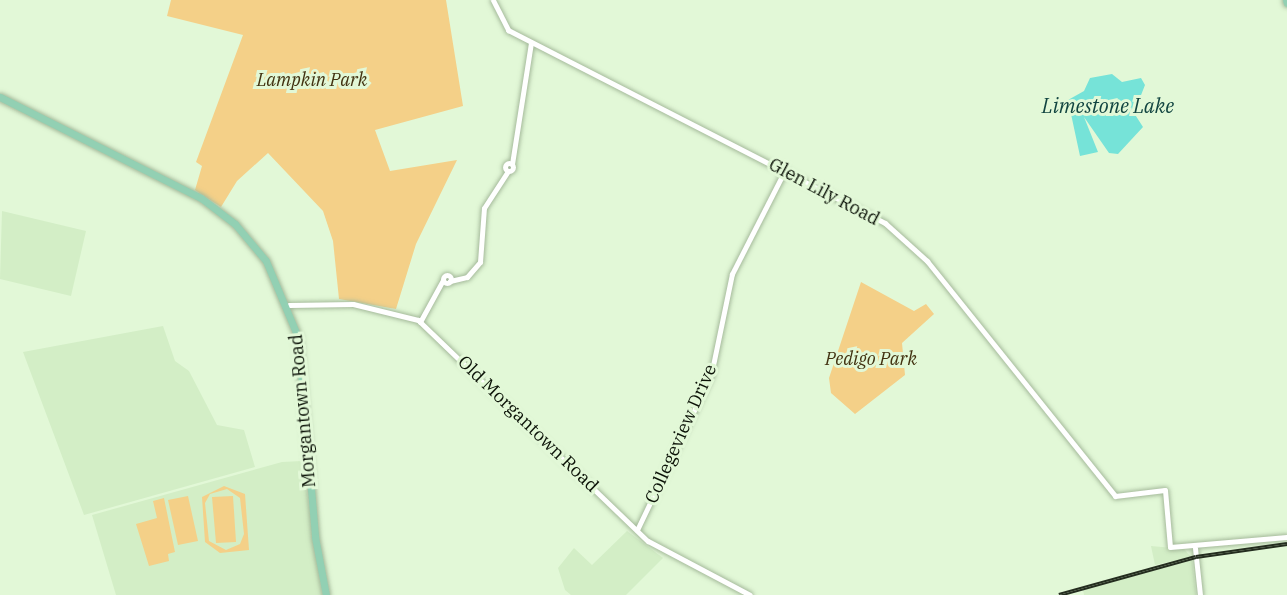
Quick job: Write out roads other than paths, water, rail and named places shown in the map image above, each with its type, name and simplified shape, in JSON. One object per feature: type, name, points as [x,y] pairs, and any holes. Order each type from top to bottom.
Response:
[{"type":"main road","name":"Morgantown Road","points":[[0,97],[217,208],[257,247],[289,305],[300,352],[315,537],[326,595]]},
{"type":"street","name":"Glen Lily Road","points":[[494,0],[503,26],[531,42],[878,218],[919,252],[1115,496],[1165,490],[1170,547],[1195,548]]},
{"type":"street","points":[[420,322],[439,287],[480,262],[484,208],[507,168],[511,156],[531,42]]},
{"type":"street","name":"Collegeview Drive","points":[[637,530],[711,375],[732,274],[785,170]]},
{"type":"street","name":"Old Morgantown Road","points":[[289,305],[358,304],[420,322],[637,530],[676,560],[750,595]]},
{"type":"street","points":[[1200,595],[1195,548],[1287,537]]},
{"type":"water","name":"Limestone Lake","points":[[1112,74],[1122,82],[1141,78],[1145,85],[1134,113],[1143,127],[1118,154],[1109,153],[1084,117],[1098,152],[1080,156],[1068,100],[1084,91],[1090,78]]},
{"type":"railway","points":[[1059,595],[1196,557],[1287,544]]},
{"type":"park label","name":"Lampkin Park","points":[[312,80]]},
{"type":"park label","name":"Pedigo Park","points":[[871,359]]}]
